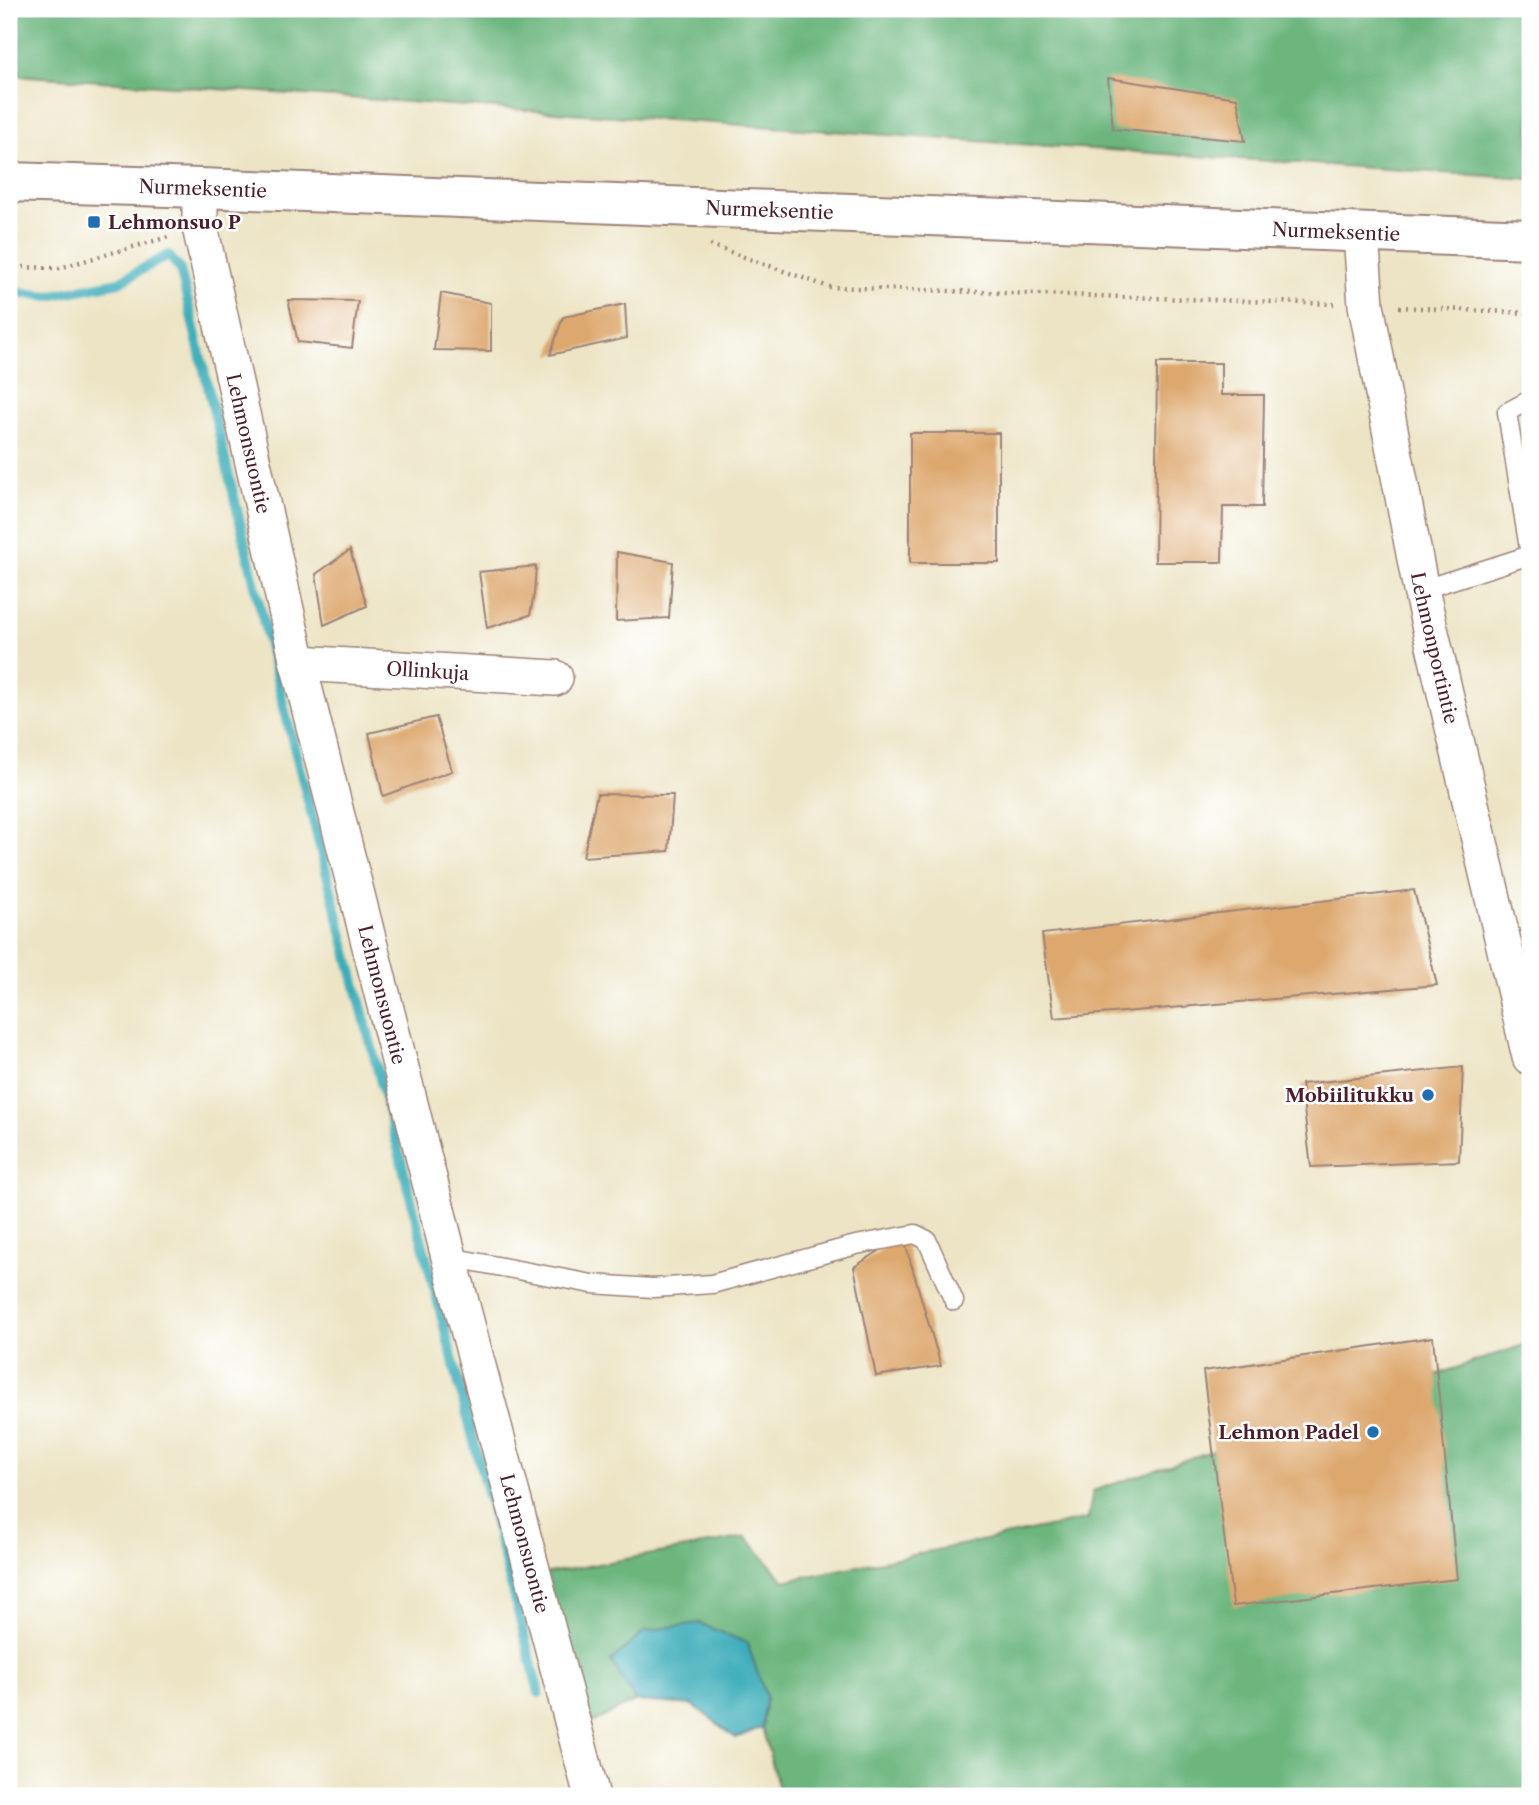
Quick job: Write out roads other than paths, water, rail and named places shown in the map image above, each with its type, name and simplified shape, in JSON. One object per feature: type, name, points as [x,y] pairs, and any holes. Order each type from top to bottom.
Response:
[{"type":"street","name":"Nurmeksentie","points":[[9,182],[1530,239]]},
{"type":"street","name":"Lehmonsuontie","points":[[200,188],[200,228],[298,663],[449,1257],[593,1796]]},
{"type":"street","name":"Lehmonportintie","points":[[1361,233],[1366,305],[1421,590],[1530,1057]]},
{"type":"street","name":"Ollinkuja","points":[[298,663],[555,678]]},
{"type":"lane","points":[[1421,590],[1530,555],[1507,412],[1530,400]]},
{"type":"lane","points":[[449,1257],[592,1284],[653,1287],[712,1284],[856,1245],[915,1234],[928,1240],[954,1301]]},
{"type":"water","points":[[699,1623],[747,1643],[766,1696],[762,1727],[736,1738],[693,1705],[636,1701],[611,1661],[645,1631]]},
{"type":"waterway","points":[[9,291],[49,296],[119,282],[168,255],[180,269],[286,716],[539,1693]]},
{"type":"place","name":"Lehmonsuo P","points":[[94,222]]},
{"type":"place","name":"Mobiilitukku","points":[[1428,1095]]},
{"type":"place","name":"Lehmon Padel","points":[[1373,1432]]}]
